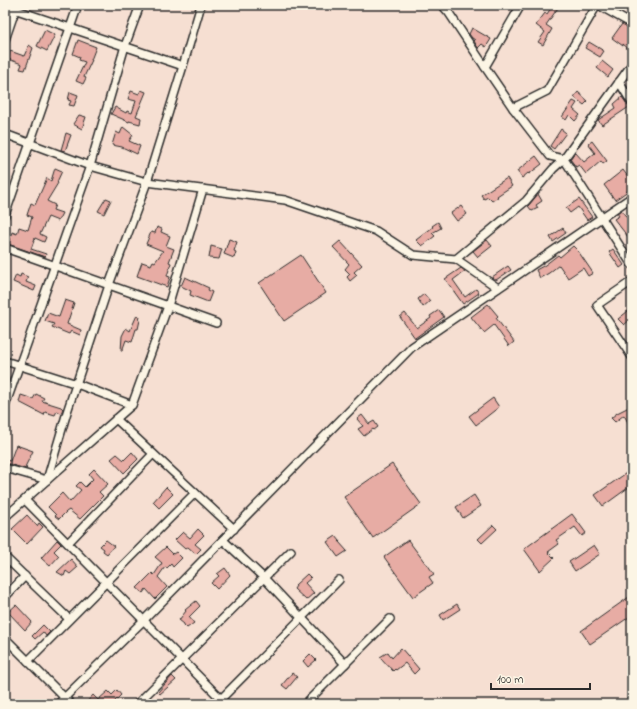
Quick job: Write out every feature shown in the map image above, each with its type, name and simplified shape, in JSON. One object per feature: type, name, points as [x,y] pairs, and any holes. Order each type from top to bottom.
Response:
[{"type":"street","points":[[5,215],[78,5]]},
{"type":"street","points":[[5,406],[90,166],[125,46],[140,5]]},
{"type":"street","points":[[48,480],[67,412],[109,285],[147,182],[201,5]]},
{"type":"street","points":[[442,5],[513,108],[550,156],[564,159],[632,265]]},
{"type":"street","points":[[448,13],[453,5]]},
{"type":"street","points":[[485,67],[520,5]]},
{"type":"street","points":[[513,108],[546,91],[597,5],[632,24]]},
{"type":"street","points":[[5,6],[17,8],[70,28],[183,66]]},
{"type":"street","points":[[5,40],[17,8]]},
{"type":"street","points":[[456,259],[526,201],[552,169],[564,159],[632,64]]},
{"type":"street","points":[[619,82],[632,103]]},
{"type":"street","points":[[5,134],[90,166],[147,182],[286,200],[376,231],[413,255],[456,259],[498,288]]},
{"type":"street","points":[[5,517],[132,405],[168,306],[203,189]]},
{"type":"street","points":[[58,704],[144,620],[412,347],[632,197]]},
{"type":"street","points":[[5,248],[216,323]]},
{"type":"street","points":[[632,281],[597,305],[632,357]]},
{"type":"street","points":[[5,361],[77,384],[132,405]]},
{"type":"street","points":[[116,420],[234,528]]},
{"type":"street","points":[[68,543],[153,454]]},
{"type":"street","points":[[5,468],[48,480]]},
{"type":"street","points":[[28,661],[195,493]]},
{"type":"street","points":[[25,500],[182,659],[221,702],[339,580]]},
{"type":"street","points":[[223,540],[264,578],[345,664]]},
{"type":"street","points":[[137,704],[291,551]]},
{"type":"street","points":[[5,557],[69,619]]},
{"type":"street","points":[[5,597],[25,576]]},
{"type":"street","points":[[305,704],[390,619]]},
{"type":"street","points":[[5,638],[71,704]]},
{"type":"building","points":[[553,5],[560,5],[546,25],[552,29],[543,45],[538,42],[545,32],[536,25],[545,13],[547,14]]},
{"type":"building","points":[[622,24],[632,29],[632,52],[623,44],[623,46],[612,38]]},
{"type":"building","points":[[472,28],[491,39],[486,47],[482,44],[478,48],[474,41],[475,40],[469,34]]},
{"type":"building","points":[[45,30],[55,35],[47,51],[37,46]]},
{"type":"building","points":[[78,40],[96,47],[84,77],[86,78],[83,84],[76,81],[85,62],[79,60],[80,57],[73,54]]},
{"type":"building","points":[[589,42],[604,51],[600,57],[585,48]]},
{"type":"building","points":[[29,45],[33,48],[25,70],[20,69],[22,64],[8,59],[10,51],[24,56]]},
{"type":"building","points":[[602,61],[613,70],[608,77],[597,68]]},
{"type":"building","points":[[141,90],[146,92],[136,116],[141,118],[140,124],[129,122],[111,114],[115,107],[126,113],[127,111],[132,113],[136,101],[128,99],[131,91],[139,94]]},
{"type":"building","points":[[70,92],[78,95],[74,106],[69,105],[71,101],[68,100]]},
{"type":"building","points":[[578,92],[588,101],[584,105],[574,97]]},
{"type":"building","points":[[622,97],[629,107],[602,125],[598,120],[616,108],[614,104]]},
{"type":"building","points":[[573,101],[577,103],[573,109],[580,115],[575,121],[569,115],[566,120],[562,117]]},
{"type":"building","points":[[79,115],[86,117],[82,129],[73,124]]},
{"type":"building","points":[[123,127],[133,135],[129,141],[140,146],[137,154],[122,147],[112,145],[116,132],[120,134]]},
{"type":"building","points":[[561,129],[566,133],[554,149],[550,146]]},
{"type":"building","points":[[66,133],[71,135],[65,151],[61,150]]},
{"type":"building","points":[[592,141],[607,161],[603,164],[601,161],[586,174],[579,165],[576,167],[570,159],[575,152],[584,162],[595,153],[588,144]]},
{"type":"building","points":[[536,156],[542,164],[522,178],[517,171]]},
{"type":"building","points":[[55,168],[62,171],[57,182],[58,183],[47,201],[55,205],[53,210],[62,213],[58,221],[48,217],[40,234],[46,237],[44,242],[35,238],[31,249],[46,254],[45,257],[8,244],[12,232],[17,234],[19,227],[28,230],[32,217],[27,215],[31,203],[35,205],[47,178],[51,181]]},
{"type":"building","points":[[623,170],[629,178],[632,176],[632,188],[615,200],[604,185]]},
{"type":"building","points":[[507,178],[512,186],[492,201],[488,197],[484,199],[481,195]]},
{"type":"building","points":[[538,194],[542,201],[536,205],[538,208],[532,211],[528,206]]},
{"type":"building","points":[[106,198],[111,200],[104,214],[98,211]]},
{"type":"building","points":[[579,199],[592,217],[587,220],[578,207],[570,213],[566,208]]},
{"type":"building","points":[[461,206],[467,214],[457,221],[451,213]]},
{"type":"building","points":[[621,210],[632,224],[632,242],[614,219],[619,216],[617,213]]},
{"type":"building","points":[[438,222],[441,228],[432,233],[435,236],[422,246],[416,240]]},
{"type":"building","points":[[157,227],[162,229],[161,232],[170,236],[166,246],[174,249],[169,262],[171,263],[167,276],[170,277],[167,287],[137,276],[142,262],[151,265],[163,251],[146,244],[151,232],[155,233]]},
{"type":"building","points":[[563,228],[566,233],[553,242],[550,237]]},
{"type":"building","points":[[229,239],[237,242],[234,251],[236,252],[234,258],[224,254]]},
{"type":"building","points":[[487,240],[492,246],[478,257],[473,251]]},
{"type":"building","points":[[340,241],[362,265],[354,272],[357,275],[350,281],[347,277],[350,274],[345,269],[349,264],[333,247]]},
{"type":"building","points":[[211,246],[222,249],[219,259],[209,258]]},
{"type":"building","points":[[573,246],[593,273],[588,276],[583,268],[568,278],[559,265],[540,278],[536,270],[558,255],[560,257]]},
{"type":"building","points":[[613,249],[624,265],[620,268],[609,252]]},
{"type":"building","points":[[301,255],[326,293],[284,321],[259,283]]},
{"type":"building","points":[[508,266],[511,270],[496,280],[493,279],[492,277]]},
{"type":"building","points":[[461,268],[465,271],[453,280],[465,297],[476,289],[479,293],[463,304],[445,279]]},
{"type":"building","points":[[21,274],[28,277],[26,282],[36,286],[34,291],[13,282],[16,275],[20,277]]},
{"type":"building","points":[[185,277],[209,288],[208,290],[212,292],[208,302],[190,295],[191,291],[181,286]]},
{"type":"building","points":[[424,294],[430,301],[423,307],[418,299]]},
{"type":"building","points":[[65,300],[74,303],[67,324],[81,330],[80,335],[71,331],[69,334],[52,327],[54,324],[45,321],[48,313],[59,317]]},
{"type":"building","points":[[488,304],[498,316],[496,318],[514,342],[509,346],[494,325],[484,333],[471,317]]},
{"type":"building","points":[[632,308],[632,318],[624,325],[618,319]]},
{"type":"building","points":[[439,310],[444,317],[415,338],[400,317],[405,313],[417,328]]},
{"type":"building","points":[[137,315],[140,317],[138,329],[136,329],[132,342],[126,340],[121,351],[122,336],[126,328],[130,331]]},
{"type":"building","points":[[36,394],[44,398],[42,401],[61,407],[63,409],[61,413],[57,411],[55,415],[45,412],[44,415],[19,402],[21,395],[33,399]]},
{"type":"building","points":[[493,398],[499,407],[476,425],[469,416]]},
{"type":"building","points":[[631,406],[632,409],[629,411],[632,417],[632,430],[624,415],[615,422],[611,418],[617,413]]},
{"type":"building","points":[[362,415],[369,424],[374,421],[378,427],[364,436],[358,429],[363,426],[357,419]]},
{"type":"building","points":[[16,445],[33,451],[25,467],[27,468],[26,469],[5,463],[5,460],[10,461]]},
{"type":"building","points":[[132,452],[138,459],[124,473],[111,459],[117,454],[124,460]]},
{"type":"building","points":[[392,464],[421,504],[373,538],[344,497]]},
{"type":"building","points":[[94,469],[108,484],[99,492],[103,496],[80,519],[69,510],[59,519],[55,516],[56,515],[48,507],[62,493],[70,502],[81,490],[76,486],[80,482],[85,487],[93,479],[89,474]]},
{"type":"building","points":[[632,469],[632,485],[603,506],[595,495]]},
{"type":"building","points":[[166,487],[173,494],[159,508],[153,502]]},
{"type":"building","points":[[474,495],[481,506],[463,518],[456,507]]},
{"type":"building","points":[[572,514],[586,533],[582,536],[575,527],[556,540],[559,544],[548,552],[554,558],[540,571],[524,549]]},
{"type":"building","points":[[27,515],[37,526],[39,523],[43,527],[27,544],[12,529]]},
{"type":"building","points":[[493,525],[497,529],[482,543],[478,539]]},
{"type":"building","points":[[198,529],[204,535],[195,544],[201,549],[196,554],[188,547],[185,549],[175,540],[183,532],[190,538]]},
{"type":"building","points":[[336,536],[347,551],[338,557],[327,542]]},
{"type":"building","points":[[57,540],[61,544],[54,551],[59,556],[50,566],[41,558]]},
{"type":"building","points":[[106,540],[114,546],[107,554],[100,546]]},
{"type":"building","points":[[408,540],[434,574],[429,577],[433,583],[413,597],[384,557]]},
{"type":"building","points":[[594,545],[600,554],[575,571],[569,562]]},
{"type":"building","points":[[166,547],[173,554],[176,552],[182,558],[173,567],[171,564],[167,568],[165,567],[158,577],[167,587],[155,599],[146,589],[143,593],[137,588],[152,573],[154,575],[162,563],[155,557]]},
{"type":"building","points":[[71,559],[78,567],[70,574],[66,571],[64,576],[57,572]]},
{"type":"building","points":[[225,568],[230,575],[217,589],[211,583],[219,576],[217,574]]},
{"type":"building","points":[[307,574],[311,578],[305,583],[314,593],[306,600],[294,589],[296,586],[295,585]]},
{"type":"building","points":[[629,597],[632,601],[632,615],[590,644],[581,631]]},
{"type":"building","points":[[196,601],[200,606],[189,617],[194,623],[187,628],[179,620],[186,611],[185,610]]},
{"type":"building","points":[[457,604],[460,609],[443,620],[440,615]]},
{"type":"building","points":[[16,605],[32,622],[25,630],[8,612]]},
{"type":"building","points":[[43,625],[50,632],[46,636],[43,632],[35,639],[32,636]]},
{"type":"building","points":[[401,648],[419,669],[414,674],[405,663],[393,671],[380,657],[388,652],[392,658]]},
{"type":"building","points":[[310,654],[316,660],[308,667],[303,661]]},
{"type":"building","points":[[292,673],[297,677],[287,689],[282,685]]},
{"type":"building","points":[[172,676],[176,680],[160,694],[158,692]]},
{"type":"building","points":[[117,690],[121,695],[112,704],[85,704],[93,695],[98,700],[108,691],[112,695]]}]
